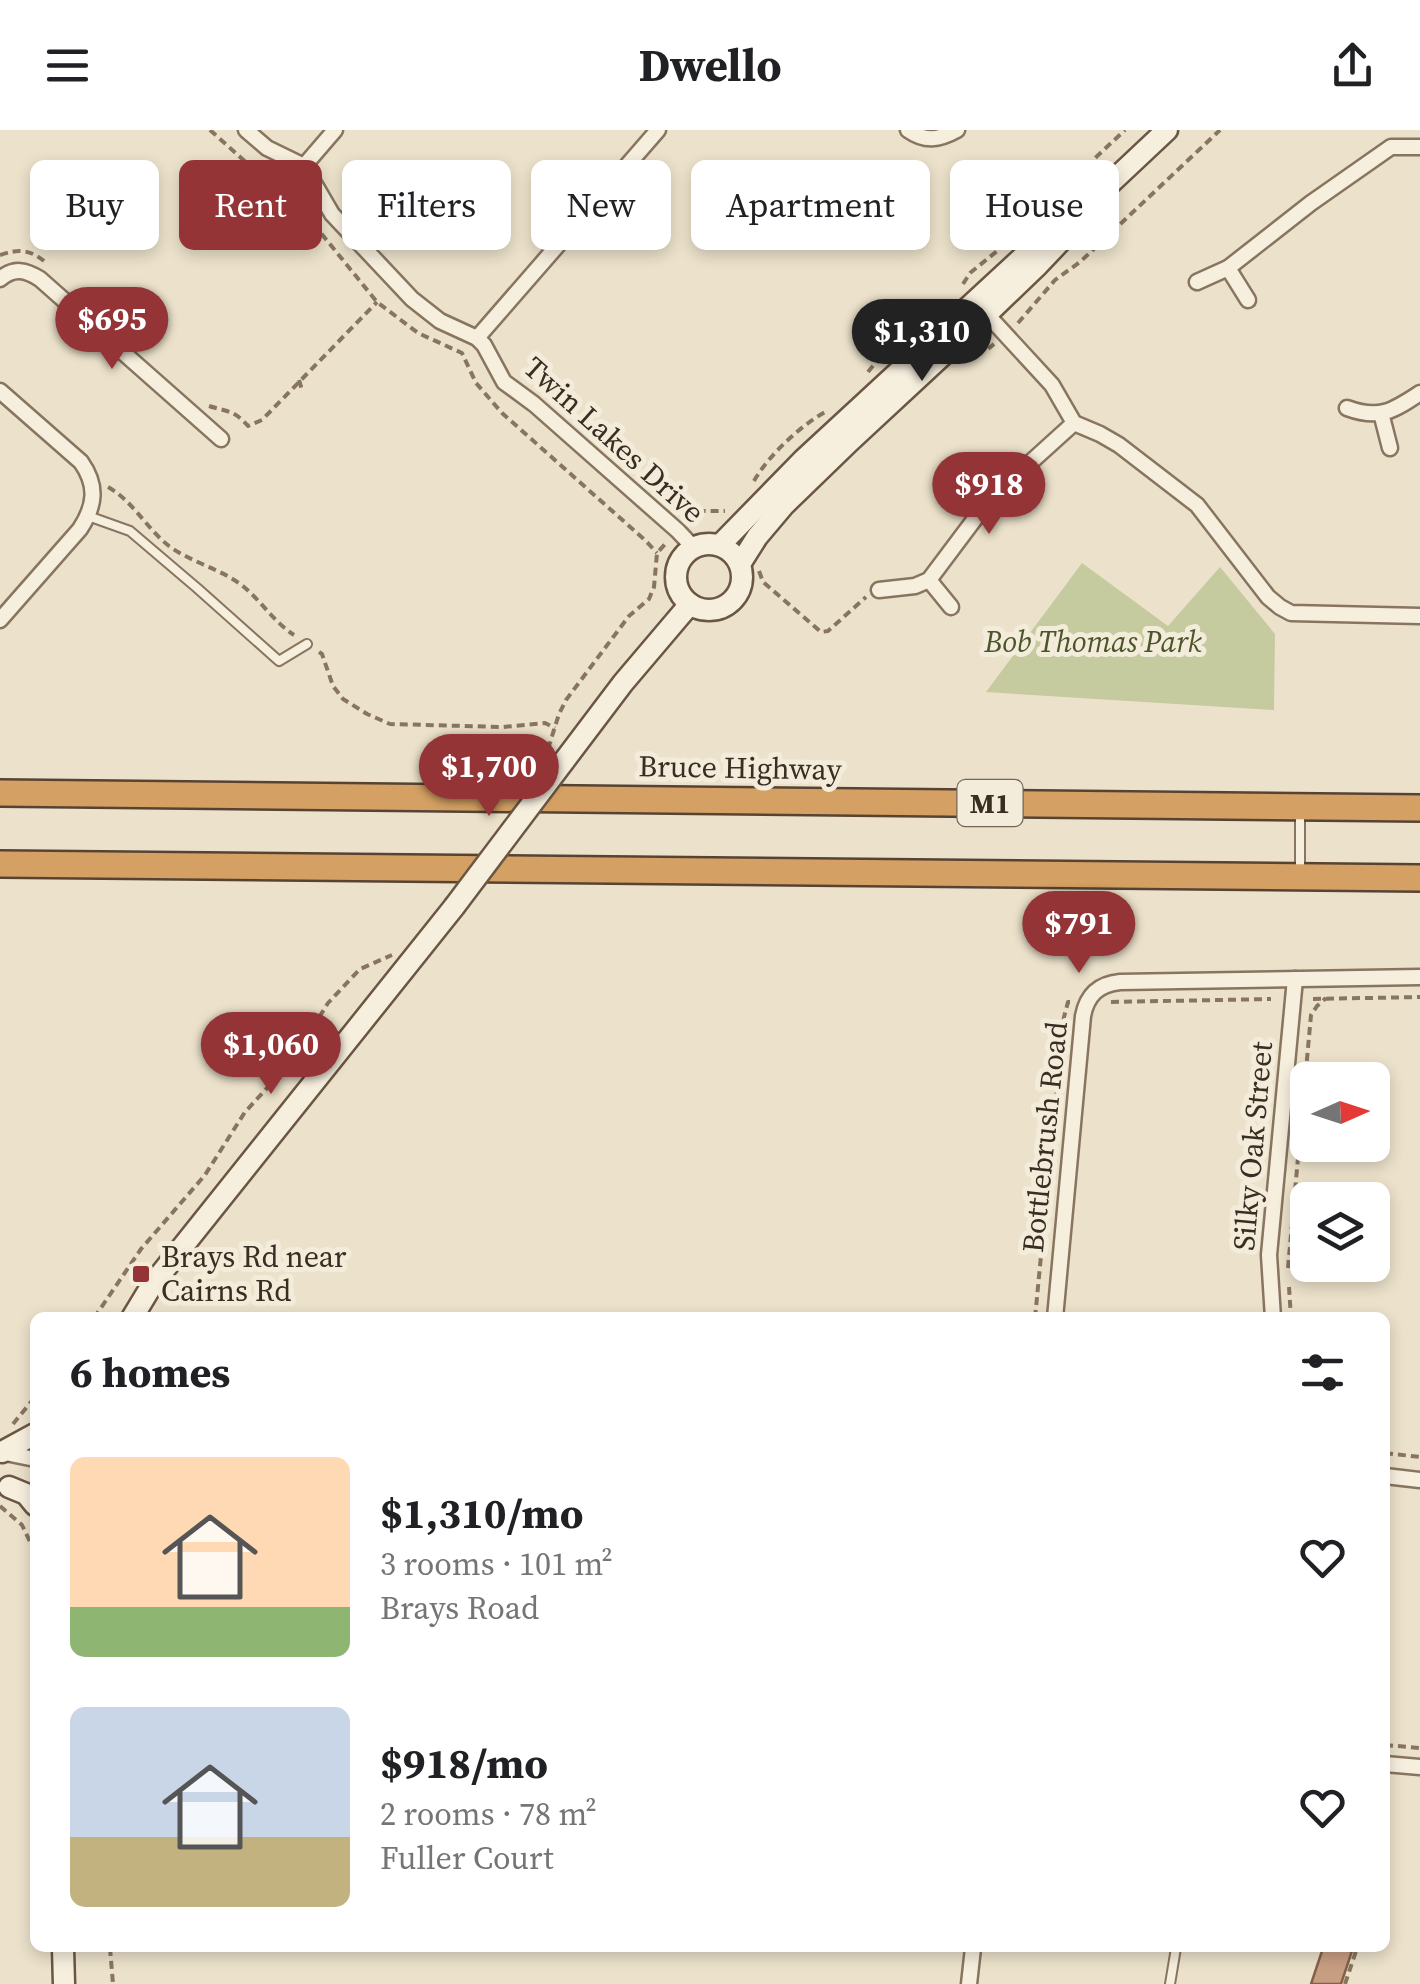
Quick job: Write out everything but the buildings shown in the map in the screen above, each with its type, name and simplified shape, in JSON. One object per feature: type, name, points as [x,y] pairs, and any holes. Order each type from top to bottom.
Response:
[{"type":"highway","name":"Bruce Highway","points":[[0,794],[1420,808]]},
{"type":"highway","points":[[0,864],[1420,878]]},
{"type":"main road","points":[[750,564],[720,545],[701,544],[692,547],[678,564],[677,586],[690,604],[699,608],[710,610],[730,603],[741,585],[750,564],[766,526],[802,486],[1076,207],[1101,192],[1168,130]]},
{"type":"main road","points":[[720,545],[804,460],[981,308]]},
{"type":"main road","points":[[136,1312],[152,1285],[454,907],[555,759],[690,604]]},
{"type":"main road","points":[[1,1452],[30,1437]]},
{"type":"main road","points":[[3,1494],[26,1494],[30,1499]]},
{"type":"main road","points":[[63,1952],[64,1984]]},
{"type":"street","points":[[246,130],[267,148],[292,160]]},
{"type":"street","points":[[309,160],[335,130]]},
{"type":"street","points":[[322,197],[332,214],[412,299],[440,321],[477,338],[658,130]]},
{"type":"street","points":[[908,130],[931,140],[957,130]]},
{"type":"street","points":[[1197,282],[1228,268],[1311,202],[1391,147],[1420,147]]},
{"type":"street","points":[[1228,268],[1248,300]]},
{"type":"street","points":[[0,278],[16,270],[29,272],[40,280],[221,439]]},
{"type":"street","points":[[981,308],[1052,385],[1074,422],[1119,445],[1196,506],[1280,607],[1306,614],[1420,616]]},
{"type":"street","name":"Twin Lakes Drive","points":[[477,338],[504,382],[534,404],[692,547]]},
{"type":"street","points":[[0,391],[81,462],[94,487],[94,501],[80,529],[0,620]]},
{"type":"street","points":[[1347,408],[1370,415],[1381,413],[1420,393]]},
{"type":"street","points":[[1381,413],[1390,448]]},
{"type":"street","points":[[879,590],[916,586],[929,580],[989,500],[1074,422]]},
{"type":"street","points":[[929,580],[951,607]]},
{"type":"street","name":"Bottlebrush Road","points":[[1056,1312],[1084,1016],[1090,996],[1106,984],[1120,982],[1420,978]]},
{"type":"street","name":"Silky Oak Street","points":[[1273,1312],[1269,1255],[1295,979]]},
{"type":"street","points":[[1,1452],[30,1458]]},
{"type":"street","points":[[1390,1477],[1420,1480]]},
{"type":"street","points":[[3,1494],[30,1487]]},
{"type":"street","points":[[1390,1764],[1420,1767]]},
{"type":"street","points":[[969,1984],[973,1952]]},
{"type":"lane","points":[[88,516],[130,531],[279,661],[308,644]]},
{"type":"lane","points":[[1300,806],[1300,877]]},
{"type":"lane","points":[[1170,1984],[1175,1952]]},
{"type":"path","points":[[210,130],[249,165],[288,183],[303,211],[376,302],[418,334],[462,353],[476,382],[502,413],[657,554]]},
{"type":"path","points":[[1018,323],[1040,294],[1080,262],[1220,130]]},
{"type":"path","points":[[0,255],[28,251],[55,271]]},
{"type":"path","points":[[198,399],[239,415],[248,426],[262,420],[376,302]]},
{"type":"path","points":[[967,354],[994,344]]},
{"type":"path","points":[[299,380],[302,390]]},
{"type":"path","points":[[94,487],[108,487],[121,495],[170,546],[243,586],[280,625],[322,654],[333,686],[343,699],[367,714],[390,724],[503,727],[546,723],[555,728]]},
{"type":"path","points":[[555,759],[555,728],[566,700],[629,616],[652,594],[657,554],[662,547]]},
{"type":"path","points":[[750,564],[764,582],[821,632],[828,631],[879,590]]},
{"type":"path","points":[[98,1312],[141,1249],[204,1175],[244,1112],[292,1061],[328,1003],[360,969],[396,953]]},
{"type":"path","points":[[1312,999],[1420,997]]},
{"type":"path","points":[[1292,1312],[1288,1250],[1311,1016],[1326,998]]},
{"type":"path","points":[[1107,1002],[1271,999]]},
{"type":"path","points":[[1036,1312],[1064,1017],[1068,1002],[1075,1002]]},
{"type":"path","points":[[9,1429],[30,1403]]},
{"type":"path","points":[[1390,1453],[1420,1456]]},
{"type":"path","points":[[3,1494],[30,1542]]},
{"type":"path","points":[[1390,1745],[1420,1748]]},
{"type":"path","points":[[110,1952],[113,1984]]},
{"type":"path","points":[[1345,1984],[1355,1952]]},
{"type":"green space","name":"Bob Thomas Park","points":[[1082,563],[1168,626],[1220,567],[1275,634],[1274,710],[986,692]]},
{"type":"place","name":"Brays Rd near Cairns Rd","points":[[141,1274]]}]
